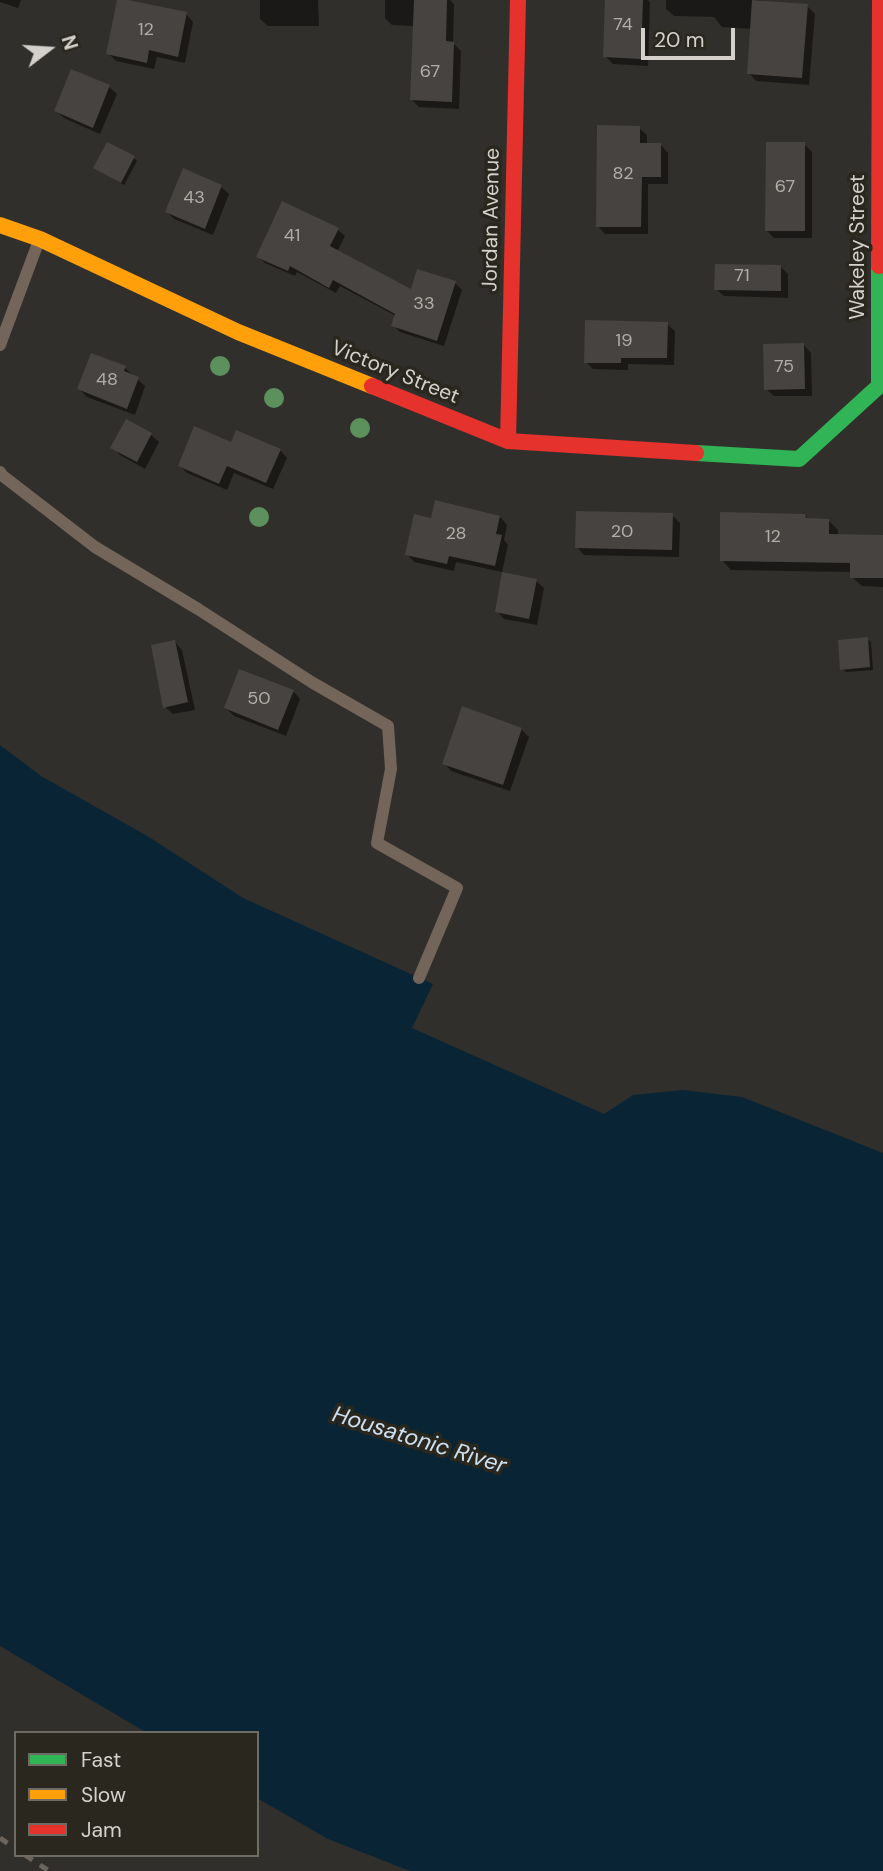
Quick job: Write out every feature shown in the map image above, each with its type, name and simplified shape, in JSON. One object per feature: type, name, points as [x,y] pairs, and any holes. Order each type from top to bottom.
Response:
[{"type":"street","name":"Jordan Avenue","points":[[508,441],[518,0]]},
{"type":"street","name":"Wakeley Street","points":[[799,459],[879,386],[880,0]]},
{"type":"street","name":"Victory Street","points":[[0,225],[40,239],[238,332],[508,441],[799,459]]},
{"type":"lane","points":[[0,345],[40,239]]},
{"type":"lane","points":[[0,472],[95,547],[313,683],[388,726],[391,769],[377,842],[457,888],[419,978]]},
{"type":"water","name":"Housatonic River","points":[[0,745],[41,776],[149,837],[243,898],[433,984],[412,1028],[604,1114],[633,1095],[683,1090],[742,1097],[883,1153],[883,1871],[410,1871],[328,1839],[259,1799],[259,1731],[144,1731],[0,1646]]},
{"type":"building","points":[[117,0],[187,12],[178,57],[149,50],[147,63],[106,54]]},
{"type":"building","points":[[414,0],[447,0],[446,41],[454,42],[452,102],[410,100]]},
{"type":"building","points":[[605,0],[643,0],[641,59],[603,57]]},
{"type":"building","points":[[752,0],[808,4],[802,78],[747,74]]},
{"type":"building","points":[[71,69],[110,85],[93,128],[54,111]]},
{"type":"building","points":[[597,125],[640,126],[640,143],[661,143],[661,177],[642,177],[641,227],[596,227]]},
{"type":"building","points":[[107,142],[135,156],[121,183],[93,168]]},
{"type":"building","points":[[766,142],[805,142],[805,231],[765,231]]},
{"type":"building","points":[[183,168],[222,185],[205,229],[165,212]]},
{"type":"building","points":[[282,201],[339,228],[330,246],[411,289],[417,269],[456,281],[437,341],[391,326],[395,314],[333,280],[329,288],[290,266],[288,271],[256,257]]},
{"type":"building","points":[[715,264],[781,265],[781,291],[714,290]]},
{"type":"building","points":[[585,320],[668,322],[667,358],[621,358],[621,363],[584,363]]},
{"type":"building","points":[[804,343],[805,389],[764,390],[763,344]]},
{"type":"building","points":[[91,353],[126,366],[124,371],[139,377],[127,409],[77,389]]},
{"type":"building","points":[[126,419],[152,433],[137,462],[110,448]]},
{"type":"building","points":[[194,426],[231,442],[236,430],[281,449],[266,483],[227,466],[219,484],[178,466]]},
{"type":"building","points":[[435,500],[500,516],[496,534],[502,535],[495,566],[449,556],[447,564],[405,555],[414,514],[431,518]]},
{"type":"building","points":[[576,511],[673,513],[672,550],[575,548]]},
{"type":"building","points":[[720,512],[805,514],[806,518],[829,519],[829,534],[883,535],[883,578],[850,578],[850,563],[720,561]]},
{"type":"building","points":[[502,572],[537,579],[529,619],[495,612]]},
{"type":"building","points":[[868,637],[870,667],[840,670],[838,640]]},
{"type":"building","points":[[175,640],[188,702],[163,708],[151,645]]},
{"type":"building","points":[[239,669],[294,690],[278,730],[224,708]]},
{"type":"building","points":[[462,706],[522,728],[503,785],[442,764]]},
{"type":"railway","points":[[0,1838],[14,1848]]},
{"type":"railway","points":[[28,1857],[49,1871]]},
{"type":"traffic: fast","points":[[696,453],[799,459],[879,386],[879,266]]},
{"type":"traffic: slow","points":[[0,225],[40,239],[238,332],[372,386]]},
{"type":"traffic: jam","points":[[508,441],[518,0]]},
{"type":"traffic: jam","points":[[879,266],[880,0]]},
{"type":"traffic: jam","points":[[372,386],[508,441],[696,453]]}]
